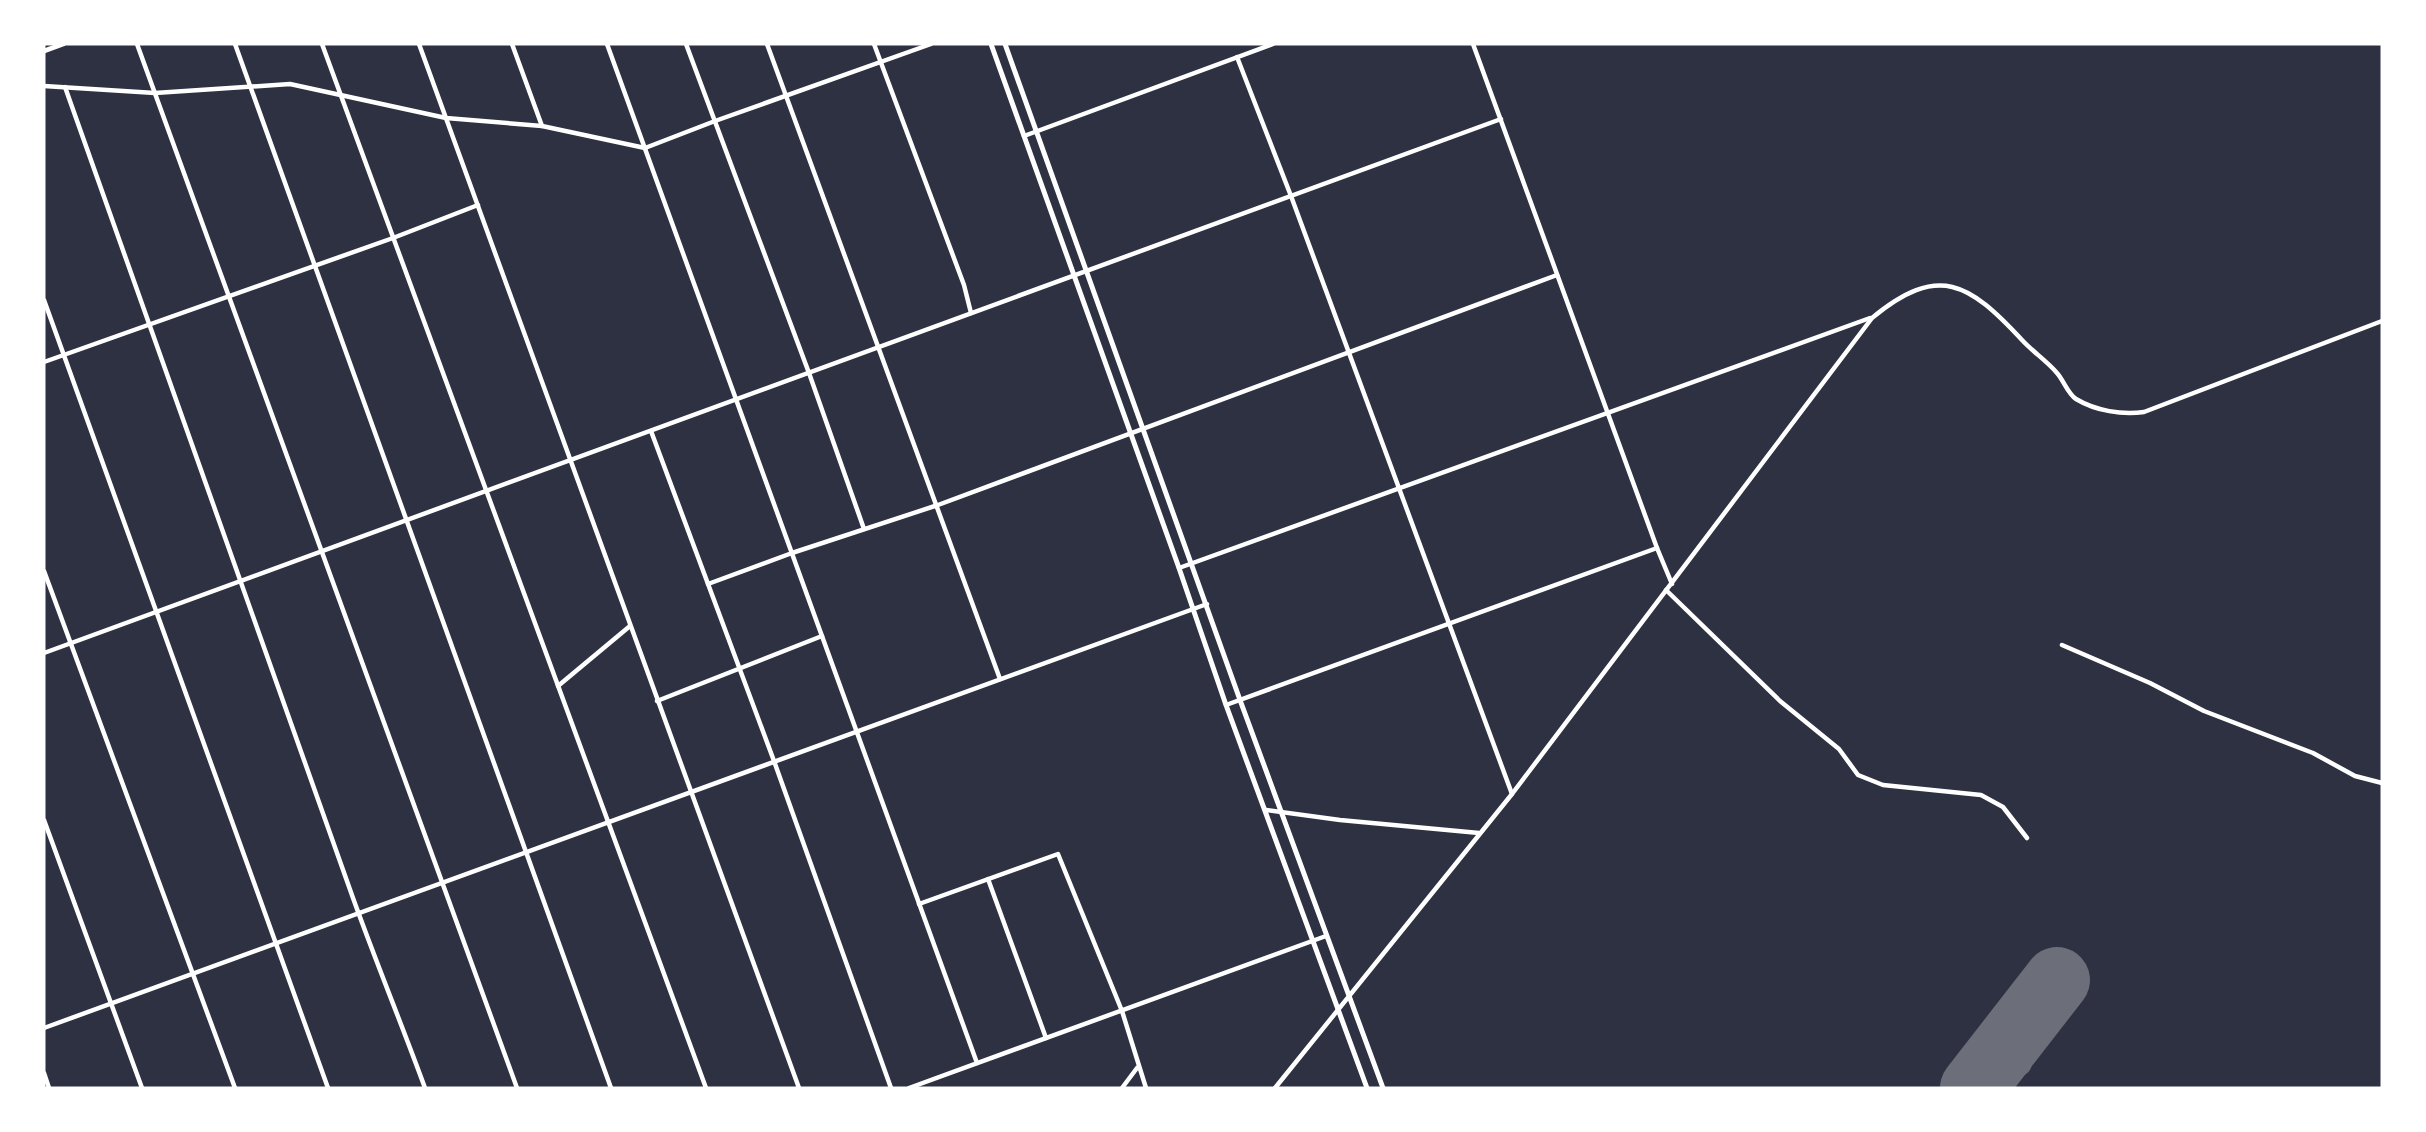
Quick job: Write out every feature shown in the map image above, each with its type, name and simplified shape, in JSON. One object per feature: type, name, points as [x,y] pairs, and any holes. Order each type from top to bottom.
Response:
[{"type":"street","points":[[46,48],[63,44]]},
{"type":"street","points":[[137,44],[517,1088]]},
{"type":"street","points":[[235,44],[611,1088]]},
{"type":"street","points":[[322,44],[706,1088]]},
{"type":"street","points":[[419,44],[799,1088]]},
{"type":"street","points":[[512,44],[542,126]]},
{"type":"street","points":[[607,44],[977,1063]]},
{"type":"street","points":[[686,44],[809,373],[864,530]]},
{"type":"street","points":[[767,44],[1000,679]]},
{"type":"street","points":[[874,44],[964,285],[971,313]]},
{"type":"street","points":[[44,86],[155,93],[290,84],[446,118],[542,126],[645,148],[931,44]]},
{"type":"street","points":[[991,44],[1226,705],[1367,1088]]},
{"type":"street","points":[[1005,44],[1240,700],[1383,1088]]},
{"type":"street","points":[[1024,136],[1273,44]]},
{"type":"street","points":[[1473,44],[1672,584]]},
{"type":"street","points":[[1237,57],[1512,794]]},
{"type":"street","points":[[65,87],[151,323],[239,582],[358,913],[425,1088]]},
{"type":"street","points":[[44,653],[1500,119]]},
{"type":"street","points":[[44,362],[393,238],[478,205]]},
{"type":"street","points":[[708,584],[938,505],[1557,275]]},
{"type":"street","points":[[1275,1088],[1512,794],[1872,317],[1895,299],[1914,290],[1938,284],[1964,289],[2007,323],[2057,373],[2074,398],[2098,408],[2129,414],[2144,412],[2382,320]]},
{"type":"street","points":[[44,300],[328,1088]]},
{"type":"street","points":[[1179,568],[1872,317]]},
{"type":"street","points":[[1105,359],[1117,355]]},
{"type":"street","points":[[651,431],[774,761],[891,1088]]},
{"type":"street","points":[[1226,705],[1657,548]]},
{"type":"street","points":[[44,570],[235,1088]]},
{"type":"street","points":[[1666,590],[1780,701],[1839,749],[1858,775],[1883,785],[1981,795],[2003,807],[2026,838]]},
{"type":"street","points":[[44,1028],[1207,604]]},
{"type":"street","points":[[558,686],[630,626]]},
{"type":"street","points":[[657,701],[822,636]]},
{"type":"street","points":[[2062,645],[2150,683],[2204,711],[2313,753],[2355,776],[2382,783]]},
{"type":"street","points":[[1266,810],[1479,833]]},
{"type":"street","points":[[44,820],[142,1088]]},
{"type":"street","points":[[919,904],[1058,854],[1122,1011],[1146,1088]]},
{"type":"street","points":[[988,879],[1046,1038]]},
{"type":"street","points":[[909,1088],[1326,936]]},
{"type":"street","points":[[1122,1088],[1138,1068]]},
{"type":"street","points":[[44,1073],[49,1088]]},
{"type":"taxiway","points":[[1992,1061],[2004,1016]]},
{"type":"taxiway","points":[[1976,1088],[2019,1063]]},
{"type":"runway","points":[[1973,1088],[2057,980]]}]
